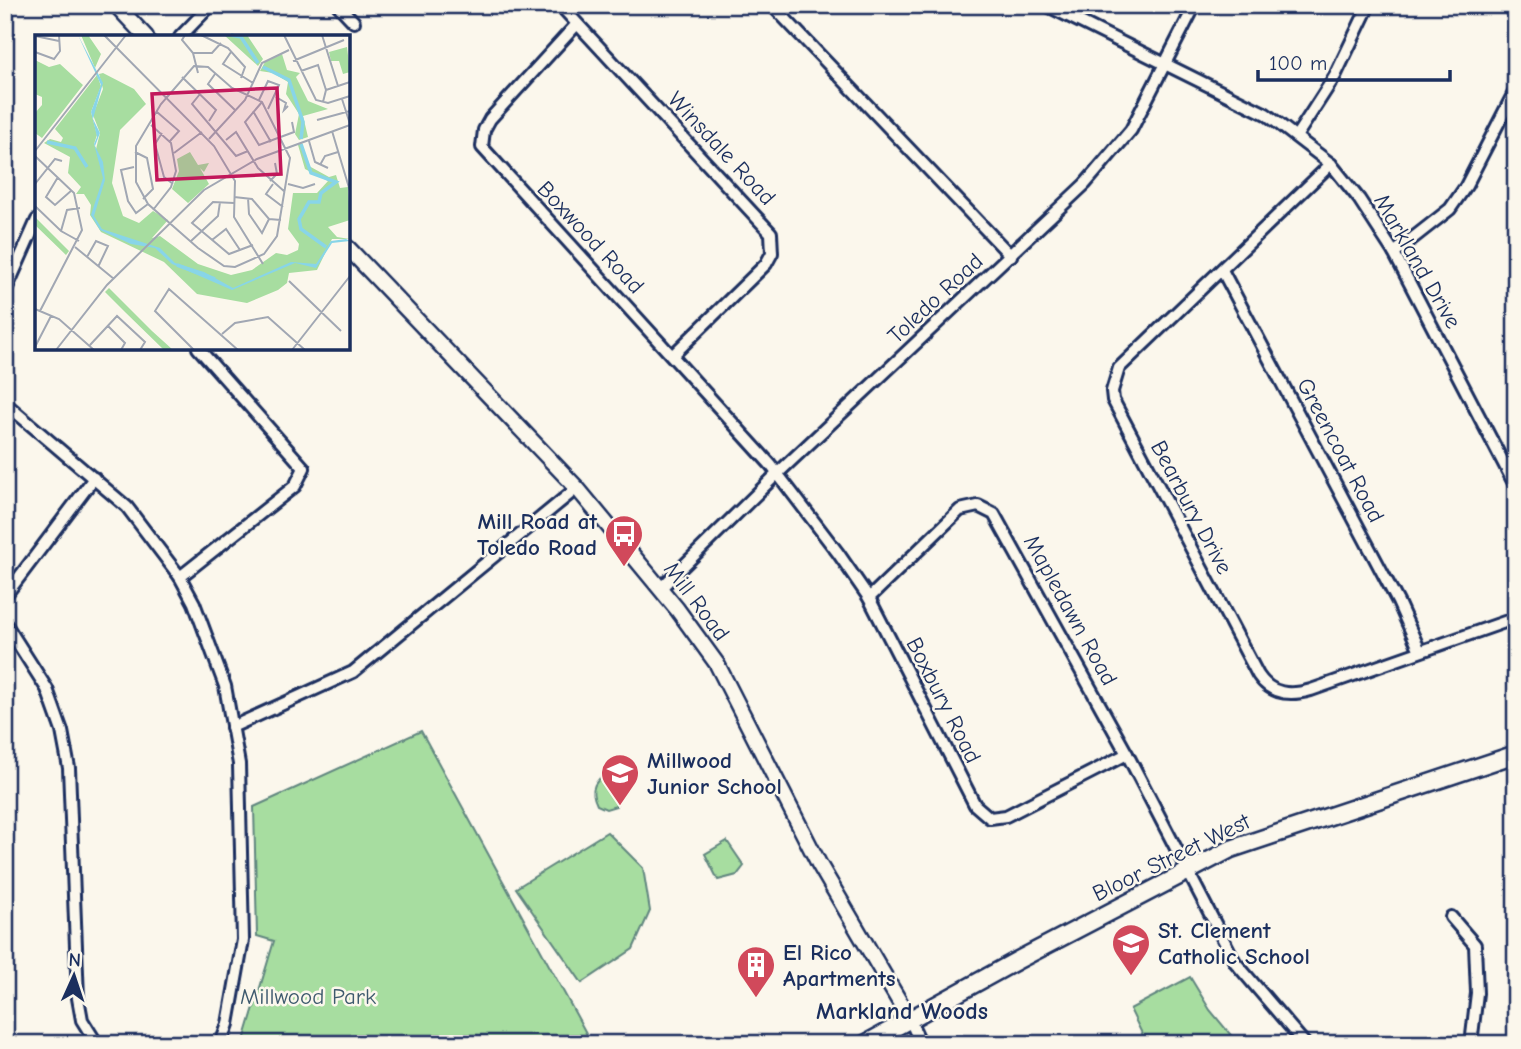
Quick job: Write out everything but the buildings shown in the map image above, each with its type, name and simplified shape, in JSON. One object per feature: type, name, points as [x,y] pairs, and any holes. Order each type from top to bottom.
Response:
[{"type":"main road","name":"Bloor Street West","points":[[865,1044],[909,1018],[1231,849],[1516,754]]},
{"type":"street","points":[[116,5],[144,35]]},
{"type":"street","points":[[182,35],[211,5]]},
{"type":"street","points":[[338,5],[354,22]]},
{"type":"street","name":"Winsdale Road","points":[[560,5],[771,233],[772,253],[766,264],[674,355]]},
{"type":"street","points":[[772,5],[1011,256]]},
{"type":"street","name":"Markland Drive","points":[[1046,5],[1266,114],[1297,135],[1331,164],[1359,199],[1394,253],[1516,487]]},
{"type":"street","name":"Toledo Road","points":[[660,588],[778,473],[1011,256],[1111,155],[1131,130],[1195,5]]},
{"type":"street","points":[[1297,135],[1335,76],[1369,5]]},
{"type":"street","name":"Boxwood Road","points":[[578,24],[490,119],[484,130],[482,147],[674,355],[778,473]]},
{"type":"street","points":[[1394,253],[1450,209],[1510,115],[1516,89]]},
{"type":"street","name":"Bearbury Drive","points":[[1331,164],[1119,368],[1112,391],[1120,416],[1263,683],[1280,694],[1299,693],[1516,618]]},
{"type":"street","points":[[5,292],[35,224]]},
{"type":"street","name":"Mill Road","points":[[350,250],[577,488],[660,588],[717,664],[819,864],[909,1018],[921,1044]]},
{"type":"street","name":"Greencoat Road","points":[[1222,270],[1398,602],[1420,652]]},
{"type":"street","points":[[180,577],[295,486],[304,468],[200,350]]},
{"type":"street","points":[[5,403],[127,507],[180,577],[194,603],[221,676],[239,764],[243,950],[228,1024],[221,1044]]},
{"type":"street","name":"Boxbury Road","points":[[778,473],[869,598],[967,792],[985,816],[1015,813],[1127,754]]},
{"type":"street","points":[[5,596],[94,478]]},
{"type":"street","points":[[232,727],[353,672],[577,488]]},
{"type":"street","name":"Mapledawn Road","points":[[869,598],[960,510],[970,506],[987,508],[1003,530],[1127,754],[1235,962],[1305,1044]]},
{"type":"street","points":[[5,623],[47,689],[62,731],[69,768],[78,998],[82,1020],[97,1044]]},
{"type":"street","points":[[1451,917],[1475,945],[1477,993],[1471,1044]]},
{"type":"green space","name":"Millwood Park","points":[[421,731],[592,1044],[243,1044],[274,941],[257,936],[254,807]]},
{"type":"green space","points":[[610,769],[620,770],[623,785],[616,806],[606,809],[597,805],[593,789],[597,781]]},
{"type":"green space","points":[[607,832],[643,868],[650,911],[633,949],[582,983],[516,888]]},
{"type":"green space","points":[[727,841],[744,866],[737,875],[718,880],[705,854]]},
{"type":"green space","points":[[1190,977],[1210,1010],[1235,1040],[1226,1044],[1147,1044],[1130,1009]]},
{"type":"place","name":"Mill Road at Toledo Road","points":[[624,568]]},
{"type":"place","name":"Millwood Junior School","points":[[620,807]]},
{"type":"place","name":"St. Clement Catholic School","points":[[1131,977]]},
{"type":"place","name":"El Rico Apartments","points":[[756,999]]},
{"type":"district","name":"Markland Woods","points":[[902,1011]]}]
